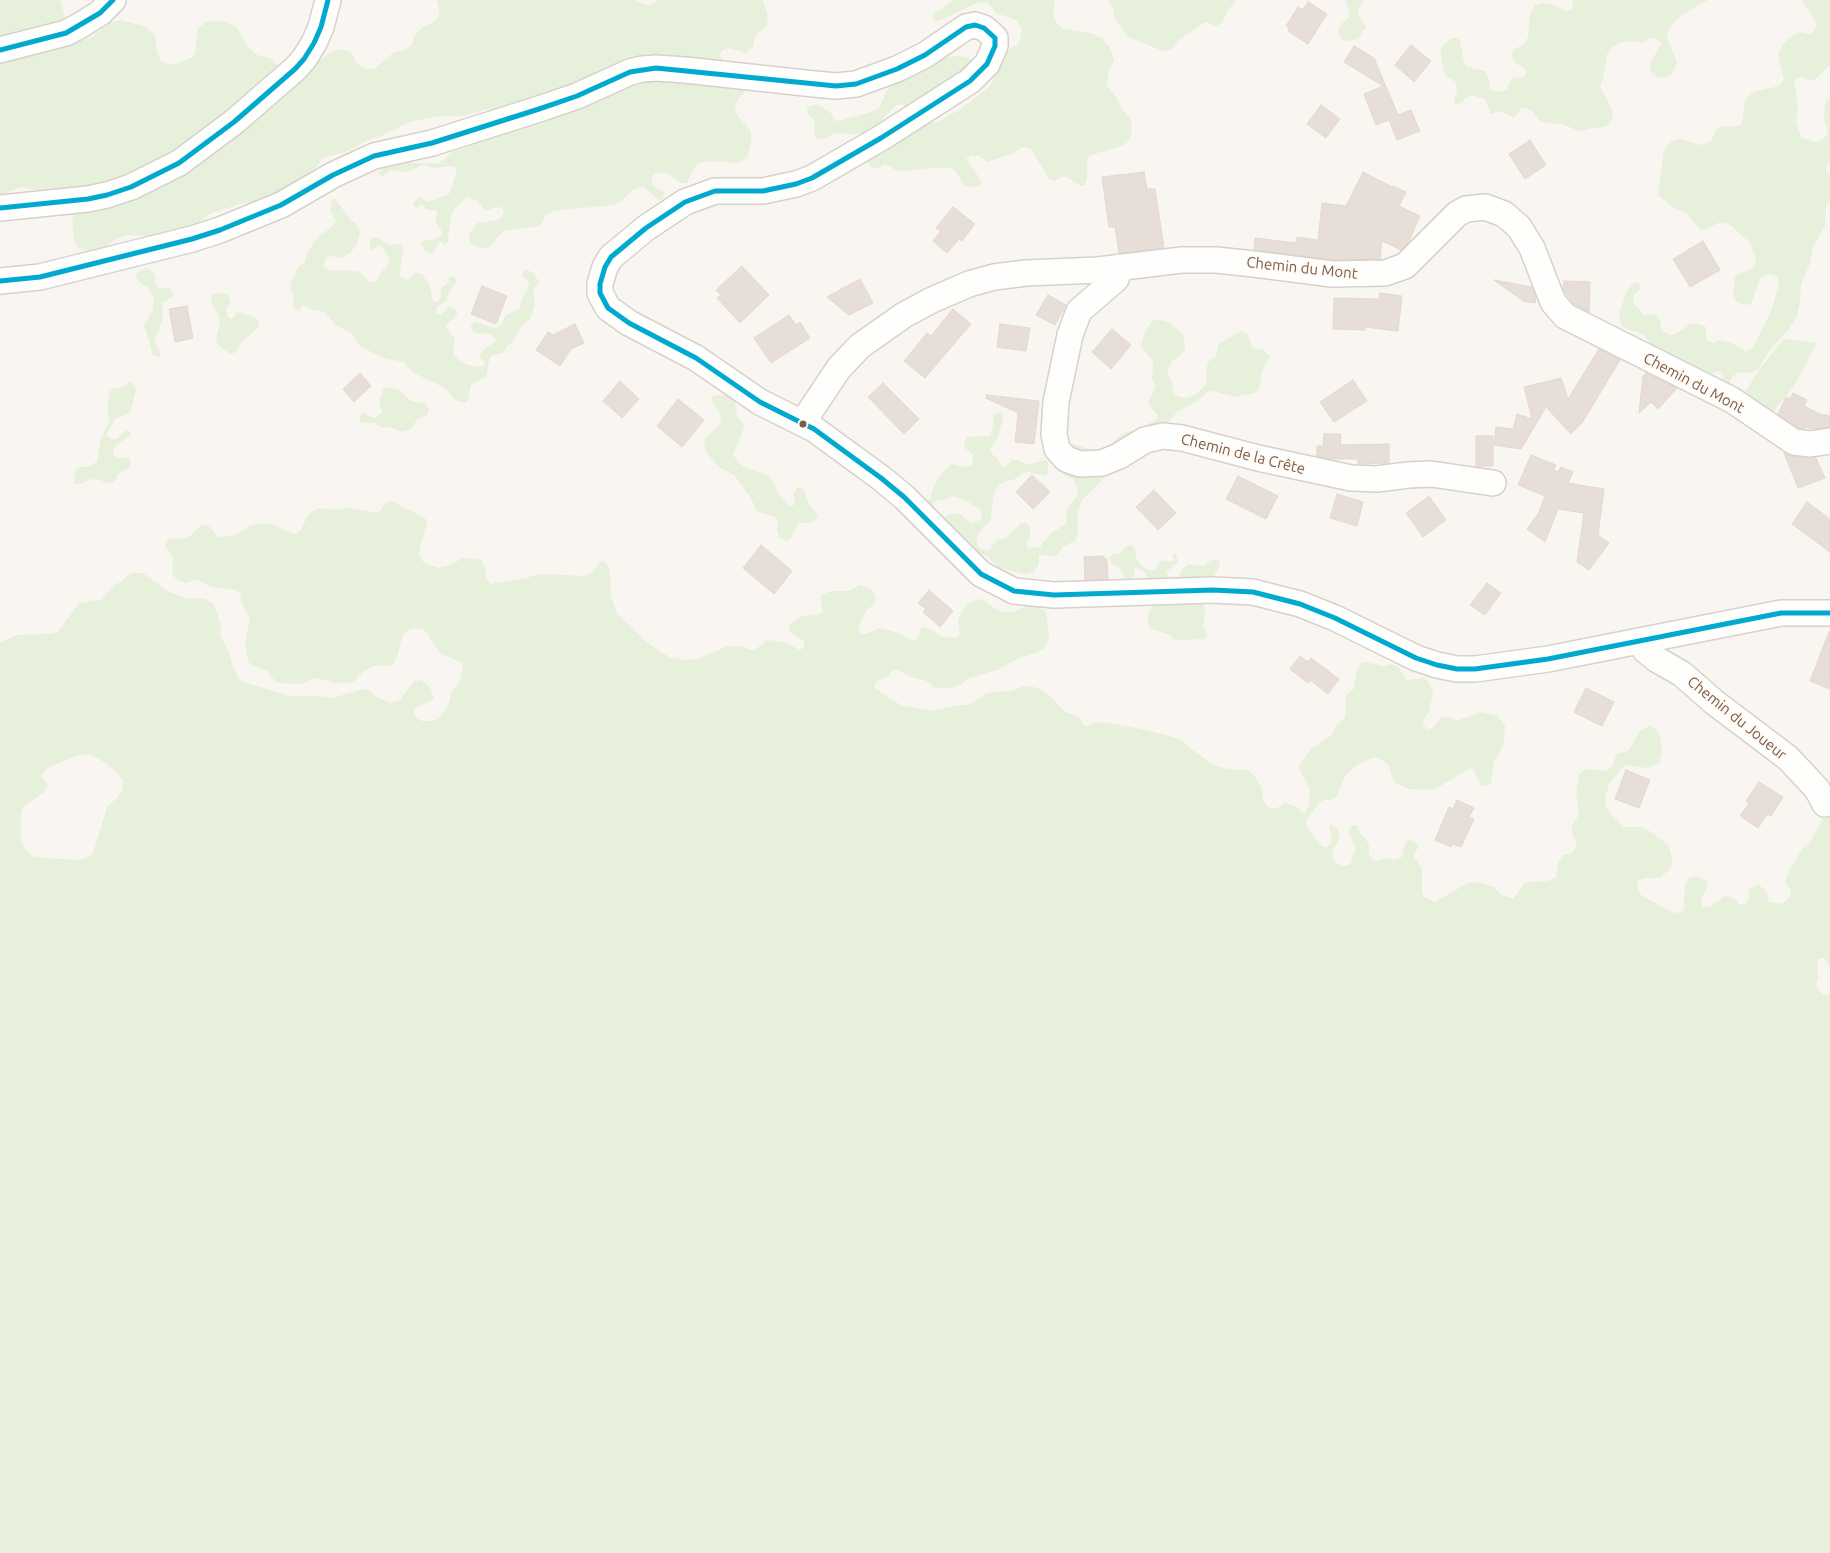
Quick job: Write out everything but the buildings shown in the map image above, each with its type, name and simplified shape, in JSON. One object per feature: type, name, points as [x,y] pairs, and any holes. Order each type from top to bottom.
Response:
[{"type":"street","points":[[0,50],[66,33],[100,13],[113,0]]},
{"type":"street","points":[[0,208],[88,199],[107,195],[131,187],[179,163],[234,122],[295,69],[314,43],[322,27],[328,0]]},
{"type":"street","points":[[0,281],[40,277],[192,239],[220,230],[281,205],[329,176],[374,156],[432,143],[539,109],[577,96],[630,72],[649,69],[685,70],[836,86],[856,84],[897,69],[925,55],[966,27],[975,26],[984,28],[995,38],[992,55],[980,72],[952,94],[833,167],[796,184],[763,190],[715,191],[685,202],[646,228],[610,257],[605,267],[600,284],[600,293],[608,308],[617,316],[691,355],[768,406],[803,422],[864,465],[904,497],[981,574],[1014,591],[1054,595],[1228,590],[1259,593],[1300,604],[1335,618],[1416,658],[1457,669],[1475,669],[1548,659],[1640,642],[1781,612],[1830,613]]},
{"type":"street","name":"Chemin du Mont","points":[[803,422],[840,368],[860,346],[904,314],[969,284],[994,277],[1026,273],[1120,267],[1182,260],[1216,260],[1332,274],[1385,273],[1405,266],[1457,214],[1466,208],[1485,207],[1504,214],[1520,227],[1532,248],[1553,302],[1565,316],[1732,400],[1794,442],[1810,444],[1830,440]]},
{"type":"street","name":"Chemin de la Crête","points":[[1120,267],[1116,279],[1079,311],[1070,335],[1056,402],[1054,434],[1057,449],[1066,459],[1080,464],[1102,463],[1119,456],[1146,440],[1163,436],[1182,438],[1286,465],[1351,478],[1377,479],[1431,474],[1493,483]]},
{"type":"street","name":"Chemin du Joueur","points":[[1640,642],[1645,650],[1656,660],[1682,674],[1714,702],[1788,758],[1817,789],[1824,804]]},
{"type":"green space","points":[[0,0],[60,0],[65,23],[77,38],[83,40],[92,37],[111,22],[121,20],[143,26],[155,34],[157,53],[162,62],[171,65],[191,58],[195,54],[198,28],[207,21],[227,22],[237,28],[249,48],[257,55],[272,59],[279,66],[299,77],[328,54],[340,49],[350,51],[357,63],[364,68],[374,69],[393,53],[405,50],[412,45],[415,35],[419,30],[436,20],[440,12],[437,0],[637,0],[637,2],[649,5],[659,0],[763,0],[768,16],[767,26],[755,36],[753,47],[745,53],[730,48],[723,50],[719,55],[746,83],[747,88],[735,105],[737,115],[751,131],[751,143],[747,158],[738,163],[705,161],[693,169],[687,183],[681,183],[665,172],[654,174],[651,181],[653,186],[664,192],[663,198],[660,200],[644,187],[640,187],[631,191],[621,202],[613,205],[553,211],[546,215],[541,224],[535,227],[506,230],[498,236],[492,245],[487,248],[481,248],[472,244],[469,240],[469,235],[477,223],[497,220],[504,212],[502,208],[497,207],[487,210],[478,201],[467,197],[455,208],[451,216],[449,242],[444,245],[442,242],[438,242],[435,252],[432,254],[425,250],[421,244],[423,241],[436,239],[442,234],[436,223],[437,212],[435,210],[427,210],[422,204],[415,208],[413,204],[420,197],[428,202],[449,194],[457,171],[455,167],[436,168],[423,165],[407,172],[391,170],[382,177],[379,174],[380,171],[383,168],[405,163],[441,162],[454,151],[466,148],[492,132],[496,110],[488,109],[463,116],[439,116],[410,122],[366,141],[351,150],[323,158],[316,167],[263,201],[244,203],[211,213],[195,226],[185,229],[171,229],[148,236],[130,235],[121,237],[115,239],[105,248],[90,252],[78,247],[75,243],[72,223],[73,216],[79,206],[75,191],[68,188],[36,190],[22,187],[0,195]]},
{"type":"green space","points":[[954,0],[1055,0],[1053,15],[1057,24],[1063,29],[1091,33],[1102,38],[1109,47],[1114,60],[1109,70],[1106,85],[1117,98],[1121,108],[1131,119],[1132,132],[1128,142],[1091,155],[1087,159],[1085,185],[1081,186],[1067,177],[1061,177],[1055,181],[1049,179],[1031,149],[1027,147],[987,162],[980,156],[971,155],[966,159],[981,180],[980,185],[972,187],[966,186],[962,182],[955,170],[946,167],[905,171],[896,170],[885,164],[877,169],[870,167],[867,161],[872,156],[886,152],[896,141],[909,110],[903,104],[895,106],[879,123],[867,132],[855,134],[834,133],[827,138],[818,139],[814,134],[814,120],[808,114],[807,107],[817,104],[832,114],[834,121],[871,112],[879,108],[887,91],[895,83],[924,71],[939,59],[945,57],[958,56],[969,58],[973,63],[968,69],[950,78],[920,98],[923,112],[936,123],[962,108],[989,87],[1011,48],[1019,44],[1022,28],[1016,20],[996,13],[988,3],[979,2],[943,19],[935,21],[932,18],[933,14]]},
{"type":"green space","points":[[1108,0],[1237,0],[1228,10],[1223,21],[1217,26],[1205,22],[1181,38],[1171,49],[1163,51],[1128,37],[1115,19],[1113,7]]},
{"type":"green space","points":[[1346,0],[1364,0],[1358,8],[1359,17],[1366,27],[1359,37],[1354,40],[1343,41],[1338,32],[1341,24],[1350,17]]},
{"type":"green space","points":[[1573,0],[1708,0],[1680,16],[1668,30],[1669,44],[1677,61],[1675,69],[1670,75],[1658,78],[1652,73],[1650,67],[1652,60],[1661,44],[1656,38],[1650,38],[1642,43],[1632,41],[1620,43],[1607,54],[1600,86],[1613,112],[1612,120],[1605,127],[1579,131],[1562,124],[1547,123],[1539,120],[1531,110],[1525,107],[1521,108],[1514,118],[1501,111],[1491,114],[1485,99],[1471,95],[1458,105],[1454,102],[1457,90],[1456,82],[1446,76],[1444,72],[1440,48],[1452,38],[1457,38],[1460,41],[1464,63],[1467,67],[1485,71],[1490,88],[1496,92],[1507,90],[1513,78],[1524,77],[1526,72],[1524,68],[1515,63],[1512,55],[1513,50],[1524,44],[1528,37],[1530,13],[1535,5],[1542,3],[1553,5],[1566,11],[1572,10]]},
{"type":"green space","points":[[1802,0],[1830,0],[1830,65],[1813,81],[1801,77],[1794,81],[1798,106],[1796,122],[1801,138],[1817,142],[1828,134],[1824,118],[1826,100],[1830,97],[1830,161],[1826,170],[1830,176],[1830,200],[1826,205],[1825,226],[1813,247],[1810,263],[1801,285],[1800,302],[1796,318],[1789,329],[1768,352],[1757,370],[1751,373],[1737,373],[1732,377],[1728,387],[1721,383],[1724,376],[1718,371],[1709,375],[1677,364],[1662,351],[1654,348],[1643,334],[1622,327],[1619,314],[1627,291],[1637,282],[1640,284],[1640,289],[1634,295],[1635,305],[1644,315],[1655,314],[1660,320],[1661,330],[1670,335],[1691,324],[1699,324],[1706,327],[1706,339],[1709,342],[1714,343],[1720,340],[1731,343],[1746,351],[1753,348],[1771,311],[1779,284],[1777,276],[1769,274],[1760,279],[1751,304],[1744,305],[1736,301],[1733,292],[1735,277],[1755,266],[1756,260],[1750,243],[1732,226],[1725,223],[1718,223],[1704,230],[1700,229],[1687,214],[1673,207],[1658,195],[1664,149],[1672,141],[1681,139],[1700,145],[1710,142],[1717,129],[1724,126],[1742,125],[1745,101],[1753,92],[1779,86],[1784,80],[1779,52],[1784,43],[1793,35],[1801,32],[1810,34],[1817,25]]},
{"type":"green space","points":[[332,199],[335,199],[356,224],[360,232],[357,244],[351,252],[341,258],[327,257],[324,267],[329,270],[360,272],[369,282],[376,282],[381,272],[389,264],[389,259],[382,246],[372,250],[370,248],[372,238],[376,237],[390,245],[402,245],[404,248],[399,275],[404,279],[409,279],[416,273],[422,274],[430,286],[433,301],[437,302],[441,298],[441,288],[448,283],[449,278],[452,276],[456,278],[457,282],[451,288],[446,301],[437,307],[436,311],[437,314],[441,315],[448,307],[451,307],[457,312],[457,315],[448,323],[446,328],[455,339],[453,354],[462,363],[477,367],[485,366],[480,357],[481,352],[496,341],[494,336],[489,334],[475,333],[471,329],[471,325],[476,322],[496,328],[501,325],[506,315],[520,309],[522,299],[529,286],[528,281],[522,276],[523,272],[526,270],[532,272],[538,280],[539,283],[533,289],[535,304],[530,319],[520,328],[514,341],[509,344],[503,353],[490,356],[486,377],[471,385],[468,400],[465,403],[455,400],[445,388],[412,372],[404,362],[383,358],[360,346],[350,332],[335,325],[326,313],[318,310],[314,311],[304,305],[298,311],[295,309],[290,285],[298,267],[305,262],[307,253],[317,238],[333,226],[336,221],[330,211]]},
{"type":"green space","points":[[146,268],[153,271],[156,278],[155,284],[158,288],[170,288],[173,292],[173,296],[162,304],[163,319],[155,339],[155,343],[161,353],[159,357],[153,355],[144,325],[153,310],[154,297],[148,288],[138,281],[135,274]]},
{"type":"green space","points":[[218,293],[226,294],[231,302],[226,308],[228,318],[232,319],[237,312],[254,317],[259,323],[258,328],[240,343],[236,352],[231,354],[219,346],[216,340],[220,323],[219,315],[212,305],[211,299],[212,295]]},
{"type":"green space","points":[[1156,319],[1168,322],[1176,328],[1182,333],[1185,343],[1185,349],[1182,354],[1172,361],[1168,369],[1168,375],[1173,383],[1173,395],[1185,398],[1194,396],[1203,388],[1207,382],[1206,370],[1208,362],[1216,356],[1218,345],[1240,331],[1246,333],[1249,337],[1252,348],[1263,350],[1270,356],[1262,372],[1259,390],[1236,397],[1210,390],[1197,401],[1177,412],[1166,425],[1102,468],[1105,475],[1103,479],[1082,500],[1080,505],[1077,516],[1078,531],[1075,541],[1062,547],[1058,554],[1054,556],[1039,555],[1039,564],[1034,572],[1025,574],[999,568],[987,556],[979,553],[954,527],[946,524],[944,517],[949,514],[959,514],[972,523],[981,520],[982,513],[979,509],[965,500],[954,496],[937,500],[934,502],[933,509],[923,505],[931,498],[939,476],[950,465],[954,464],[964,467],[972,465],[973,455],[965,448],[964,443],[967,437],[989,436],[992,432],[994,415],[998,412],[1002,413],[1003,418],[998,437],[990,450],[993,455],[1005,468],[1012,460],[1019,460],[1027,465],[1045,460],[1048,462],[1048,473],[1045,476],[1028,472],[1023,473],[1013,480],[997,486],[993,497],[991,519],[979,532],[976,540],[979,548],[989,551],[996,541],[1006,538],[1021,523],[1026,523],[1030,527],[1030,534],[1026,545],[1029,548],[1040,547],[1050,534],[1066,524],[1067,508],[1078,495],[1073,479],[1063,475],[1068,445],[1072,444],[1093,450],[1105,450],[1122,434],[1136,430],[1156,420],[1158,416],[1148,403],[1156,386],[1152,379],[1153,361],[1141,346],[1145,332],[1151,322]]},
{"type":"green space","points":[[1784,339],[1817,343],[1794,386],[1771,414],[1743,395],[1759,370]]},
{"type":"green space","points":[[130,381],[134,384],[136,390],[130,413],[115,419],[106,435],[111,439],[117,439],[127,430],[130,432],[130,436],[116,445],[113,451],[114,456],[119,458],[129,457],[131,465],[118,474],[114,482],[109,484],[92,479],[75,484],[76,470],[97,462],[101,438],[109,422],[109,392],[113,389],[124,387]]},
{"type":"green space","points":[[387,387],[398,389],[411,401],[425,403],[429,409],[427,416],[417,419],[412,428],[403,432],[390,427],[382,428],[375,423],[362,423],[359,419],[362,412],[375,418],[382,413],[379,398],[382,396],[383,389]]},
{"type":"green space","points":[[715,395],[731,397],[735,402],[737,416],[744,425],[733,454],[737,461],[744,467],[769,476],[779,495],[790,507],[795,504],[793,494],[797,488],[803,488],[809,504],[818,515],[815,521],[811,523],[800,523],[797,525],[792,537],[787,541],[780,538],[777,531],[778,523],[776,517],[757,512],[751,498],[735,476],[718,466],[707,453],[704,445],[705,438],[718,426],[721,420],[720,412],[712,401],[712,397]]},
{"type":"green space","points":[[391,501],[425,518],[427,523],[419,555],[424,563],[438,568],[448,566],[463,558],[478,559],[482,561],[486,579],[491,584],[539,574],[585,576],[594,571],[601,561],[604,562],[610,572],[611,596],[617,614],[648,643],[669,657],[686,660],[698,659],[728,646],[740,646],[753,651],[768,640],[784,642],[800,650],[804,647],[804,641],[789,631],[789,625],[802,616],[823,612],[820,597],[823,594],[832,591],[848,591],[860,585],[870,588],[875,594],[876,599],[858,626],[860,633],[866,634],[880,628],[898,633],[913,641],[916,640],[922,627],[931,629],[942,637],[957,638],[960,634],[958,621],[962,611],[966,605],[976,600],[982,599],[1000,612],[1014,612],[1029,605],[1035,605],[1046,612],[1049,638],[1044,648],[1036,653],[1014,660],[1000,669],[967,679],[960,685],[952,688],[936,688],[924,680],[911,677],[897,670],[892,671],[889,675],[876,682],[874,687],[901,705],[931,711],[959,705],[969,705],[985,694],[992,692],[1012,691],[1024,686],[1040,689],[1050,696],[1065,712],[1078,716],[1086,727],[1095,722],[1108,723],[1173,737],[1182,740],[1214,765],[1227,769],[1246,770],[1253,774],[1262,788],[1263,801],[1269,808],[1277,808],[1285,803],[1297,807],[1301,812],[1305,813],[1309,805],[1310,793],[1299,769],[1300,764],[1312,748],[1333,734],[1336,725],[1345,717],[1345,699],[1350,691],[1354,689],[1357,670],[1360,664],[1365,662],[1383,666],[1392,664],[1398,667],[1407,680],[1425,678],[1428,681],[1433,693],[1429,712],[1423,724],[1428,730],[1433,728],[1442,717],[1449,717],[1456,721],[1482,712],[1497,716],[1505,725],[1504,740],[1501,750],[1494,761],[1491,783],[1487,786],[1480,785],[1474,770],[1470,768],[1434,790],[1408,789],[1394,782],[1388,764],[1378,758],[1372,758],[1357,765],[1345,776],[1337,796],[1332,800],[1324,800],[1319,803],[1307,819],[1307,825],[1309,831],[1323,847],[1327,847],[1331,843],[1329,827],[1331,824],[1336,828],[1339,832],[1339,839],[1332,852],[1333,859],[1338,864],[1345,866],[1350,865],[1356,848],[1348,830],[1352,825],[1357,826],[1361,835],[1366,839],[1369,846],[1369,855],[1376,861],[1387,858],[1395,860],[1402,857],[1404,846],[1408,840],[1414,841],[1419,847],[1414,853],[1414,857],[1422,868],[1422,892],[1424,897],[1435,902],[1468,883],[1476,882],[1494,887],[1500,894],[1513,899],[1524,884],[1547,881],[1556,877],[1559,861],[1563,855],[1574,851],[1577,843],[1571,830],[1579,810],[1576,793],[1579,775],[1582,771],[1588,769],[1605,771],[1613,766],[1616,754],[1628,751],[1641,730],[1650,726],[1658,731],[1660,735],[1662,752],[1659,764],[1644,768],[1626,765],[1609,784],[1605,798],[1606,806],[1610,813],[1624,827],[1640,827],[1648,830],[1667,844],[1671,853],[1672,862],[1670,869],[1660,878],[1645,878],[1638,881],[1637,889],[1641,895],[1672,912],[1680,913],[1684,909],[1685,885],[1689,878],[1695,876],[1706,880],[1708,884],[1701,901],[1703,907],[1710,907],[1725,896],[1735,899],[1739,904],[1745,905],[1749,900],[1749,890],[1759,885],[1766,891],[1769,902],[1783,904],[1791,895],[1791,891],[1785,881],[1789,871],[1802,849],[1811,841],[1825,814],[1830,813],[1830,968],[1824,958],[1819,958],[1817,962],[1818,977],[1816,984],[1817,989],[1824,995],[1830,994],[1830,1553],[0,1553],[0,643],[17,635],[58,632],[79,603],[101,600],[116,584],[128,575],[143,573],[167,591],[186,598],[205,599],[214,604],[221,625],[220,636],[228,649],[233,668],[239,679],[243,682],[291,696],[332,698],[364,689],[369,690],[378,698],[391,703],[399,701],[414,681],[421,680],[430,687],[434,699],[415,708],[414,714],[416,718],[422,721],[438,719],[447,708],[452,692],[460,680],[463,666],[460,662],[442,654],[423,629],[412,628],[403,634],[393,665],[372,666],[353,682],[334,683],[314,678],[300,684],[276,682],[267,671],[251,665],[248,661],[245,643],[250,618],[242,604],[240,594],[236,590],[211,587],[197,579],[186,583],[176,579],[172,573],[173,556],[165,546],[169,538],[183,539],[189,537],[200,526],[205,525],[210,527],[218,537],[236,535],[251,525],[262,524],[273,524],[285,531],[296,534],[301,530],[307,517],[319,508],[335,510],[350,508],[376,513],[381,510],[383,505]],"holes":[[[87,754],[94,756],[111,767],[123,780],[122,790],[118,797],[107,807],[93,853],[84,859],[75,860],[33,857],[27,852],[21,841],[21,814],[23,807],[44,792],[48,784],[43,780],[42,774],[49,767],[76,756]]]},
{"type":"green space","points":[[1128,545],[1135,549],[1136,558],[1144,568],[1152,571],[1155,570],[1160,562],[1165,560],[1169,562],[1174,561],[1173,554],[1176,553],[1178,562],[1166,572],[1168,577],[1174,579],[1189,564],[1204,566],[1211,560],[1217,559],[1220,562],[1214,576],[1202,576],[1200,579],[1205,612],[1203,626],[1207,634],[1205,639],[1178,640],[1168,634],[1149,628],[1148,616],[1156,598],[1147,581],[1147,574],[1138,568],[1134,569],[1134,577],[1125,578],[1120,569],[1111,563],[1110,557],[1114,553],[1118,554]]},
{"type":"transit line","points":[[0,50],[66,33],[100,13],[113,0]]},
{"type":"transit line","points":[[0,208],[88,199],[107,195],[131,187],[179,163],[234,122],[295,69],[314,43],[321,27],[328,0]]},
{"type":"transit line","points":[[0,281],[40,277],[192,239],[220,230],[281,205],[333,175],[374,156],[432,143],[539,109],[577,96],[630,72],[656,68],[836,86],[856,84],[897,69],[925,55],[966,27],[975,25],[984,28],[995,38],[995,46],[987,64],[970,81],[881,138],[812,178],[796,184],[763,191],[715,191],[685,202],[646,228],[611,257],[605,267],[600,284],[600,293],[608,308],[629,323],[696,358],[760,402],[814,429],[904,497],[981,574],[1014,591],[1054,595],[1213,590],[1253,592],[1300,604],[1335,618],[1416,658],[1457,669],[1475,669],[1548,659],[1781,613],[1830,613]]}]
